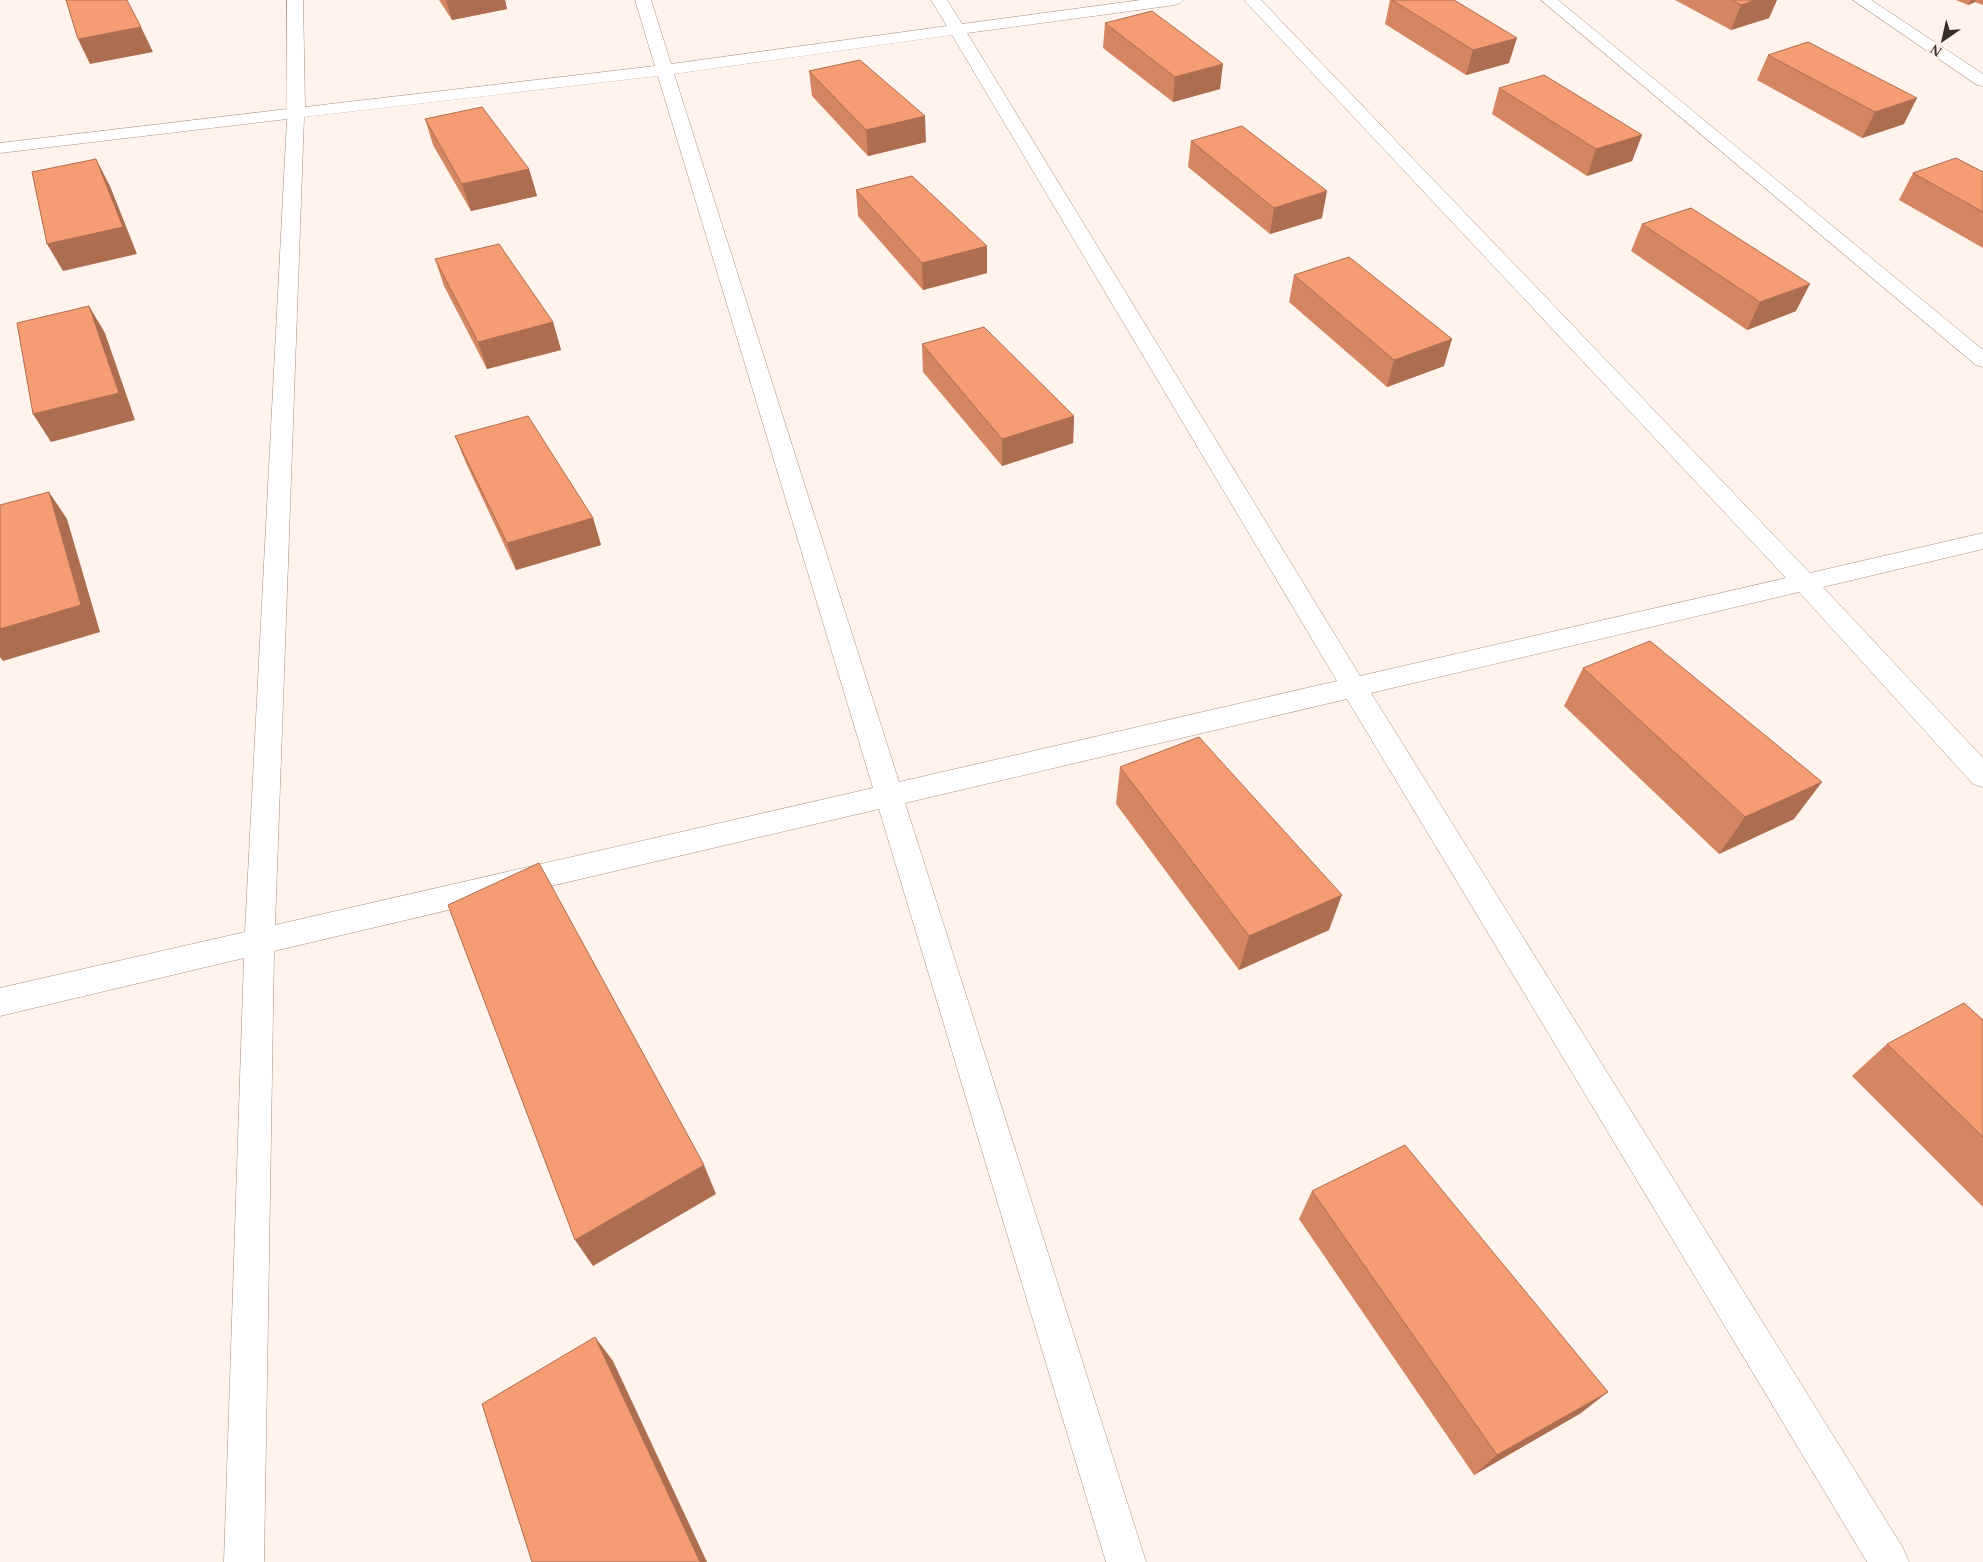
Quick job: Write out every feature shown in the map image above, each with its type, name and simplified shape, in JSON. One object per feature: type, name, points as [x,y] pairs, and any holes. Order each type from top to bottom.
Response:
[{"type":"street","points":[[244,1562],[259,943],[296,113],[296,0]]},
{"type":"street","points":[[643,0],[1126,1562]]},
{"type":"street","points":[[939,0],[1354,688],[1889,1562]]},
{"type":"street","points":[[0,148],[664,70],[1176,0]]},
{"type":"street","points":[[1252,0],[1805,582],[1983,776]]},
{"type":"street","points":[[1549,0],[1983,361]]},
{"type":"street","points":[[1861,0],[1983,81]]},
{"type":"street","points":[[0,1002],[1983,541]]},
{"type":"building","points":[[66,0],[127,0],[141,27],[78,39]]},
{"type":"building","points":[[1392,0],[1454,0],[1517,38],[1473,50]]},
{"type":"building","points":[[1732,0],[1756,0],[1741,5]]},
{"type":"building","points":[[1152,11],[1223,64],[1175,77],[1105,23]]},
{"type":"building","points":[[1808,42],[1917,98],[1875,112],[1768,55]]},
{"type":"building","points":[[860,60],[925,116],[866,130],[809,71]]},
{"type":"building","points":[[1544,75],[1642,135],[1596,149],[1499,88]]},
{"type":"building","points":[[482,107],[529,169],[462,184],[425,119]]},
{"type":"building","points":[[1242,126],[1327,191],[1274,208],[1191,141]]},
{"type":"building","points":[[1956,158],[1983,172],[1983,212],[1913,173]]},
{"type":"building","points":[[96,159],[123,227],[47,244],[32,172]]},
{"type":"building","points":[[912,176],[987,246],[922,263],[856,190]]},
{"type":"building","points":[[1691,208],[1810,284],[1760,302],[1642,224]]},
{"type":"building","points":[[499,244],[553,322],[478,342],[435,259]]},
{"type":"building","points":[[1349,257],[1452,339],[1394,360],[1294,275]]},
{"type":"building","points":[[89,306],[119,393],[33,414],[17,323]]},
{"type":"building","points":[[984,327],[1074,416],[1002,439],[922,344]]},
{"type":"building","points":[[528,416],[593,518],[507,543],[455,436]]},
{"type":"building","points":[[49,492],[81,605],[0,629],[0,505]]},
{"type":"building","points":[[1650,641],[1822,782],[1745,817],[1583,668]]},
{"type":"building","points":[[1199,737],[1342,895],[1249,936],[1120,767]]},
{"type":"building","points":[[539,863],[704,1165],[575,1240],[448,905]]},
{"type":"building","points":[[1964,1003],[1983,1020],[1983,1137],[1887,1044]]},
{"type":"building","points":[[1405,1145],[1608,1392],[1497,1455],[1312,1191]]},
{"type":"building","points":[[595,1337],[700,1562],[532,1562],[482,1404]]}]
